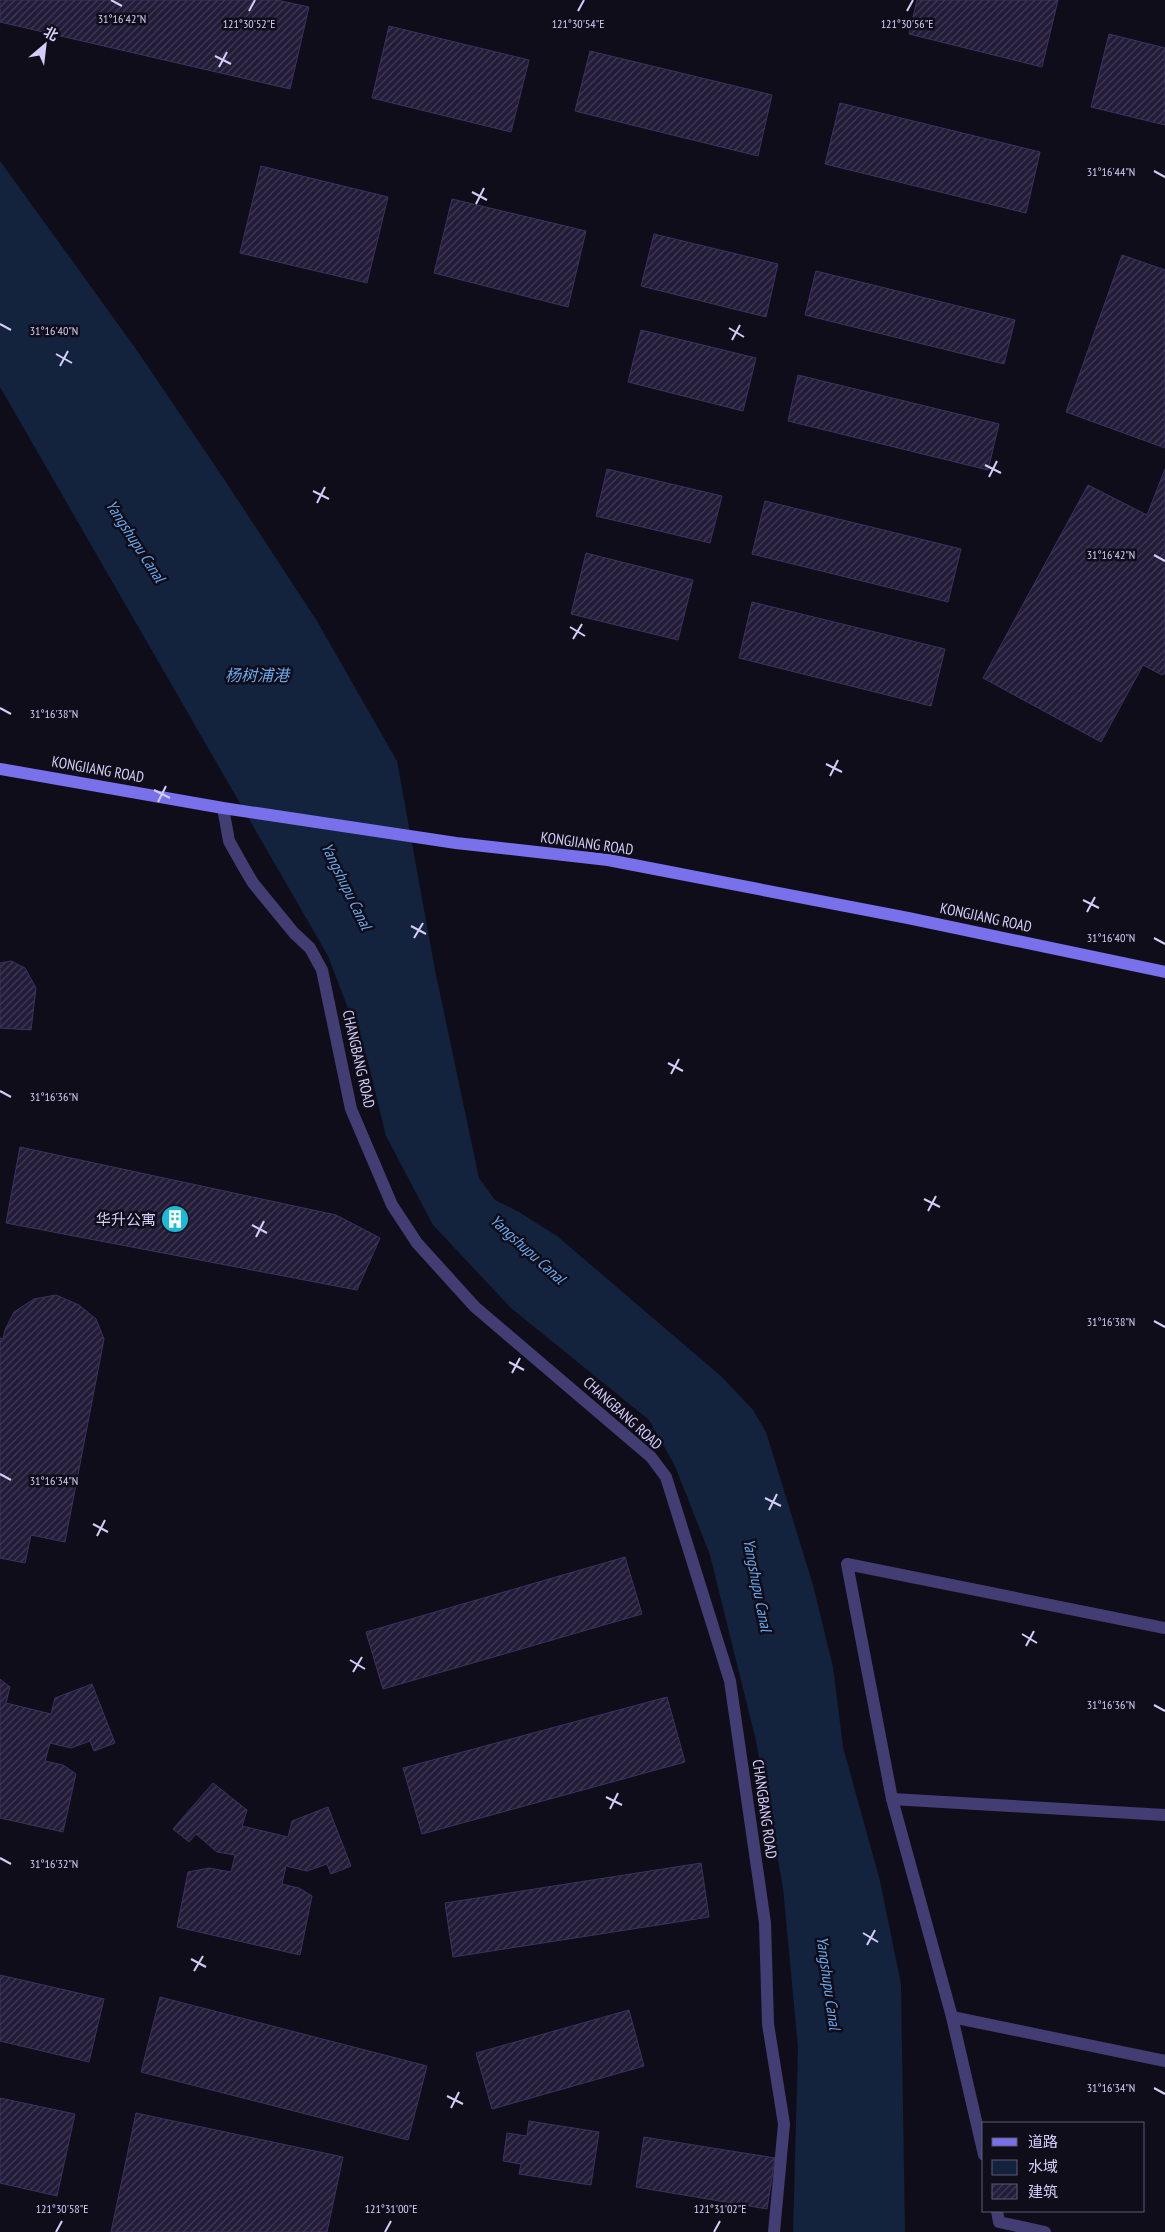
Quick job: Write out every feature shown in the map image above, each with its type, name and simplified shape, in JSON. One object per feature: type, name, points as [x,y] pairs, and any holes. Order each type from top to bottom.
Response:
[{"type":"main road","name":"KONGJIANG ROAD","points":[[0,769],[223,808],[456,843],[608,860],[908,918],[1165,972]]},
{"type":"street","name":"CHANGBANG ROAD","points":[[223,808],[229,841],[253,883],[294,934],[310,948],[322,970],[351,1109],[392,1205],[407,1228],[417,1243],[475,1307],[644,1452],[666,1477],[730,1681],[765,1923],[768,2024],[784,2124],[774,2232]]},
{"type":"street","points":[[982,2146],[952,2017],[892,1799],[847,1564],[1165,1628]]},
{"type":"street","points":[[892,1799],[1165,1815]]},
{"type":"street","points":[[952,2017],[1165,2061]]},
{"type":"street","points":[[999,2222],[1045,2232]]},
{"type":"water","name":"杨树浦港","points":[[0,161],[136,349],[224,479],[317,621],[397,761],[435,970],[479,1178],[495,1200],[519,1212],[557,1236],[722,1377],[753,1410],[766,1432],[813,1585],[833,1667],[843,1747],[880,1881],[901,1984],[905,2232],[793,2232],[798,2047],[783,1888],[756,1741],[710,1555],[675,1466],[649,1420],[511,1308],[433,1225],[386,1136],[367,1058],[328,956],[0,387]]},
{"type":"building","points":[[0,0],[277,0],[309,7],[290,89],[0,22]]},
{"type":"building","points":[[917,0],[1058,0],[1042,67],[909,34]]},
{"type":"building","points":[[389,26],[529,60],[511,132],[372,98]]},
{"type":"building","points":[[1109,34],[1165,48],[1165,125],[1091,107]]},
{"type":"building","points":[[590,51],[772,95],[758,156],[575,111]]},
{"type":"building","points":[[840,103],[1040,152],[1026,213],[825,164]]},
{"type":"building","points":[[261,166],[388,197],[367,283],[240,253]]},
{"type":"building","points":[[452,199],[586,231],[568,307],[434,273]]},
{"type":"building","points":[[654,234],[778,264],[766,317],[641,286]]},
{"type":"building","points":[[1122,255],[1165,270],[1165,448],[1066,412]]},
{"type":"building","points":[[816,271],[1015,320],[1004,364],[805,315]]},
{"type":"building","points":[[641,330],[756,358],[743,411],[628,382]]},
{"type":"building","points":[[798,375],[999,424],[988,470],[788,421]]},
{"type":"building","points":[[607,469],[722,496],[710,543],[596,516]]},
{"type":"building","points":[[1165,469],[1165,673],[1162,675],[1143,665],[1101,742],[983,678],[1088,485],[1147,515]]},
{"type":"building","points":[[765,501],[961,549],[948,602],[752,554]]},
{"type":"building","points":[[586,553],[693,580],[678,640],[571,614]]},
{"type":"building","points":[[752,602],[945,649],[931,706],[739,658]]},
{"type":"building","points":[[11,961],[25,968],[36,988],[31,1030],[0,1028],[0,963]]},
{"type":"building","name":"华升公寓","points":[[20,1147],[336,1215],[380,1238],[357,1290],[6,1223]]},
{"type":"building","points":[[56,1295],[79,1305],[96,1319],[104,1339],[65,1542],[31,1535],[25,1563],[0,1558],[0,1338],[3,1339],[5,1330],[14,1312],[34,1299]]},
{"type":"building","points":[[625,1557],[642,1614],[383,1689],[366,1632]]},
{"type":"building","points":[[0,1679],[10,1687],[6,1703],[51,1714],[55,1698],[92,1684],[115,1743],[94,1751],[90,1741],[71,1748],[50,1743],[45,1761],[63,1765],[76,1774],[63,1832],[0,1818]]},
{"type":"building","points":[[667,1697],[685,1762],[422,1834],[403,1768]]},
{"type":"building","points":[[213,1783],[247,1810],[242,1826],[288,1837],[292,1821],[328,1807],[351,1866],[331,1874],[327,1864],[307,1871],[286,1866],[282,1884],[299,1888],[312,1896],[300,1955],[177,1927],[188,1872],[209,1868],[231,1872],[235,1855],[217,1852],[196,1834],[189,1842],[173,1829]]},
{"type":"building","points":[[701,1863],[709,1917],[453,1957],[445,1903]]},
{"type":"building","points":[[0,1975],[104,1999],[89,2062],[0,2041]]},
{"type":"building","points":[[160,1997],[427,2066],[408,2140],[141,2072]]},
{"type":"building","points":[[629,2010],[644,2066],[492,2109],[476,2053]]},
{"type":"building","points":[[0,2098],[75,2114],[57,2196],[0,2183]]},
{"type":"building","points":[[136,2113],[343,2157],[327,2232],[111,2232]]},
{"type":"building","points":[[529,2121],[599,2132],[591,2185],[519,2174],[521,2164],[503,2161],[507,2133],[527,2136]]},
{"type":"building","points":[[644,2137],[775,2158],[767,2209],[636,2187]]},
{"type":"place","name":"华升公寓","points":[[175,1219]]},
{"type":"water label","name":"Yangshupu Canal","points":[[136,541]]},
{"type":"water label","name":"Yangshupu Canal","points":[[347,886]]},
{"type":"water label","name":"Yangshupu Canal","points":[[528,1249]]},
{"type":"water label","name":"Yangshupu Canal","points":[[758,1585]]},
{"type":"water label","name":"Yangshupu Canal","points":[[829,1983]]}]
